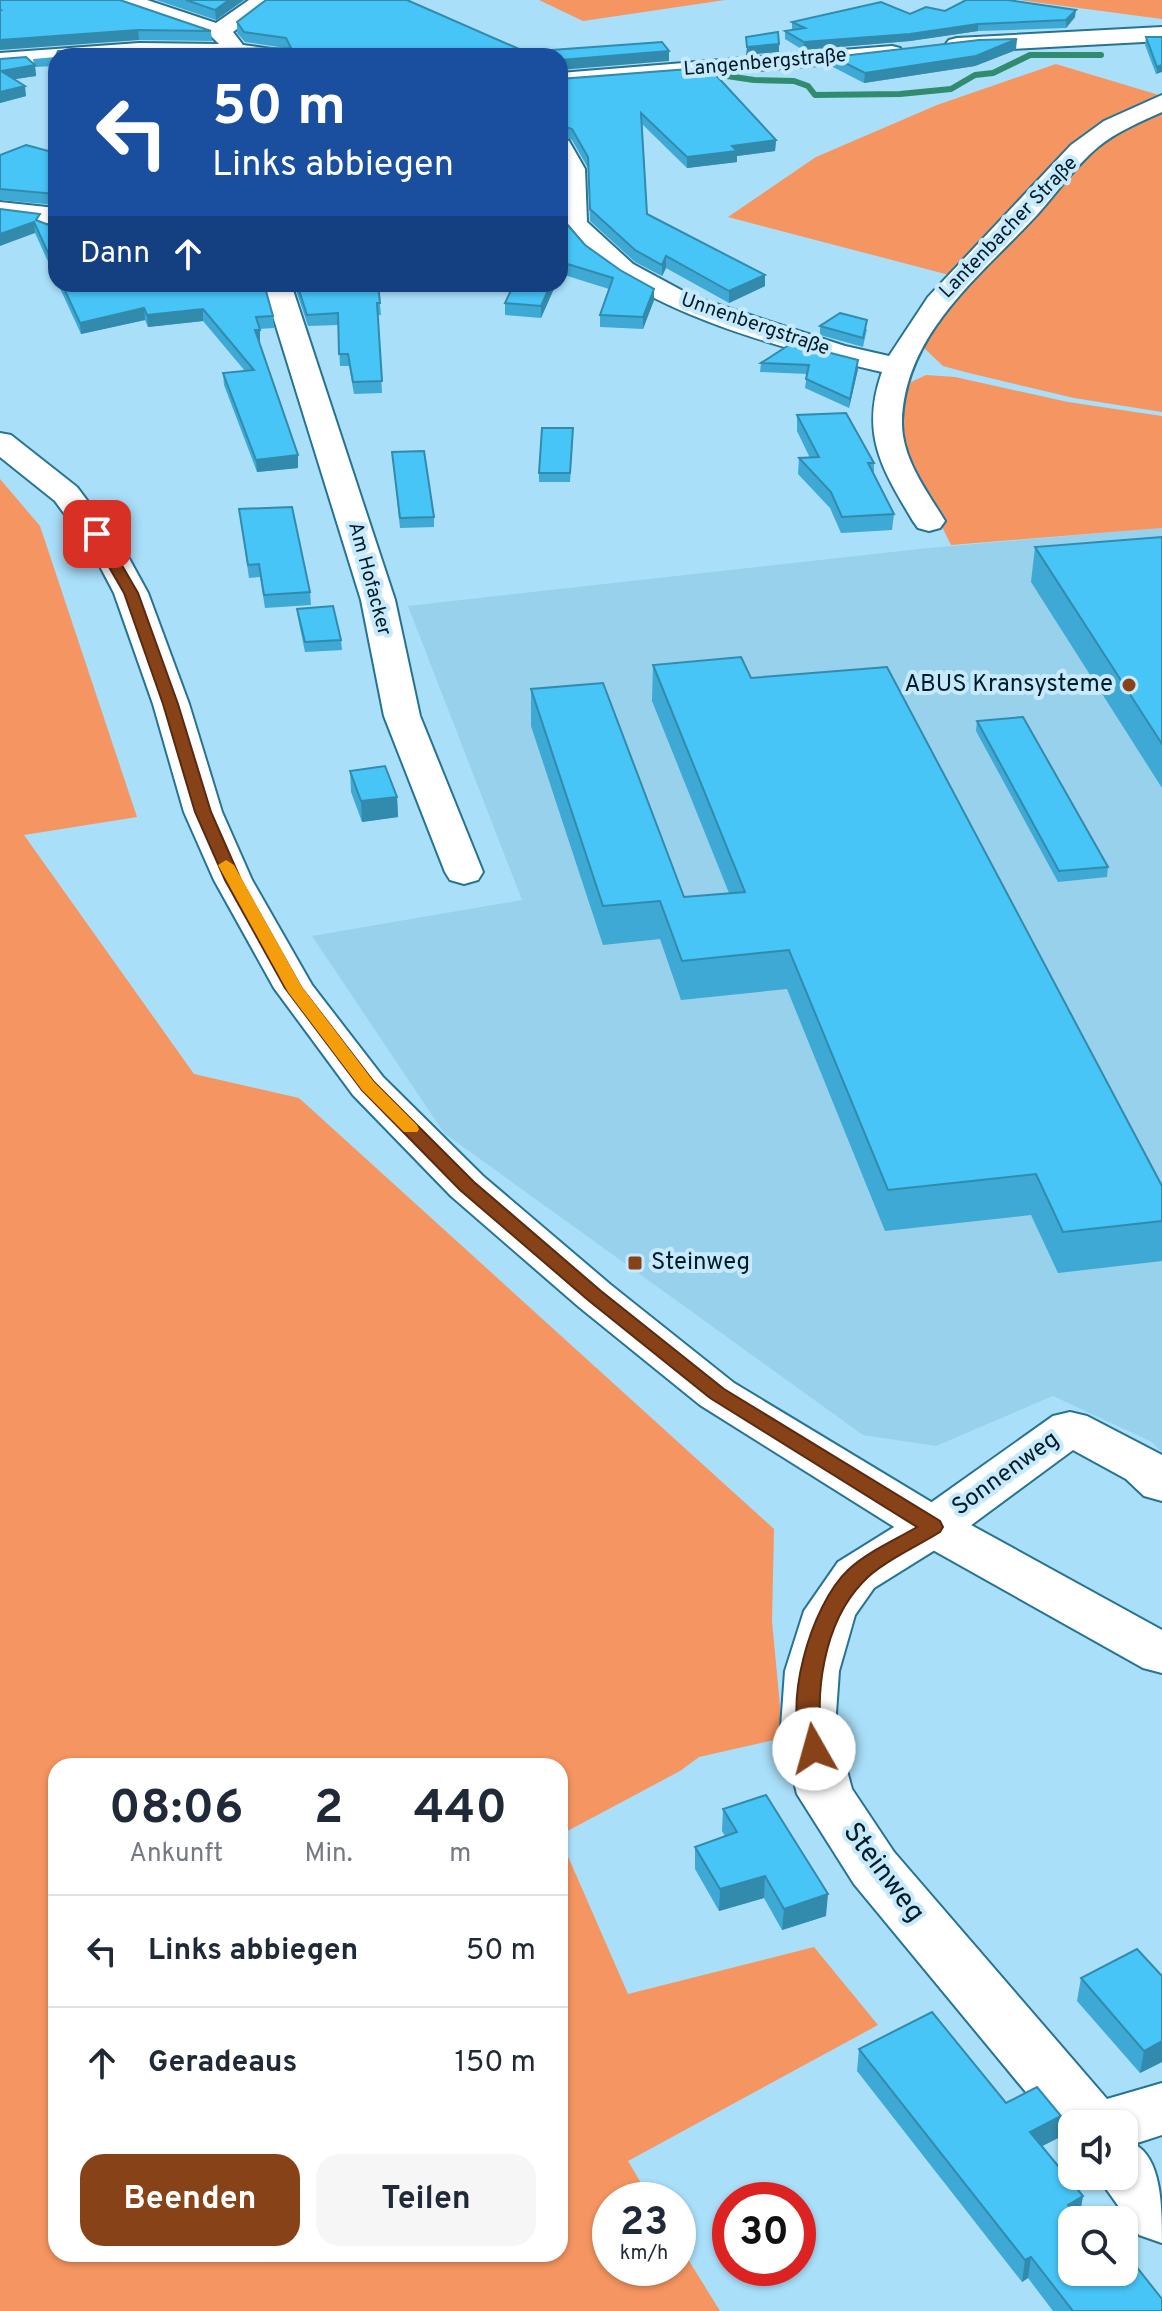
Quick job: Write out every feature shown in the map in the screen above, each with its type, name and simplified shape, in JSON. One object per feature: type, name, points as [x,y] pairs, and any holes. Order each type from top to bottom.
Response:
[{"type":"street","points":[[124,0],[219,31],[230,41],[231,48]]},
{"type":"street","points":[[219,31],[264,0]]},
{"type":"street","points":[[938,47],[978,41],[1162,34]]},
{"type":"street","name":"Langenbergstraße","points":[[568,79],[910,51]]},
{"type":"street","points":[[0,60],[48,57]]},
{"type":"street","name":"Lantenbacher Straße","points":[[929,521],[889,445],[887,420],[897,367],[941,298],[1000,240],[1094,137],[1162,102]]},
{"type":"street","name":"Unnenbergstraße","points":[[568,161],[572,169],[568,211]]},
{"type":"street","points":[[0,210],[48,215]]},
{"type":"street","name":"Unnenbergstraße","points":[[568,223],[623,270],[684,303],[837,353],[897,367]]},
{"type":"street","name":"Am Hofacker","points":[[280,292],[378,600],[402,716],[464,872]]},
{"type":"street","points":[[0,442],[36,467],[66,494],[109,551],[131,593],[171,704],[203,812],[233,880],[294,988],[368,1086],[467,1186],[595,1296],[717,1394],[933,1527],[1162,1654]]},
{"type":"street","name":"Sonnenweg","points":[[933,1527],[1070,1428],[1144,1467],[1162,1484]]},
{"type":"street","name":"Steinweg","points":[[933,1527],[856,1575],[830,1611],[812,1671],[808,1727],[825,1794],[874,1868],[1078,2110]]},
{"type":"street","points":[[1138,2116],[1162,2109]]},
{"type":"street","points":[[1138,2185],[1162,2215]]},
{"type":"shaded area","points":[[539,0],[725,0],[583,21]]},
{"type":"shaded area","points":[[1019,0],[1162,0],[1162,19]]},
{"type":"shaded area","points":[[1056,64],[1162,96],[1089,136],[953,276],[728,217],[816,157],[937,105]]},
{"type":"shaded area","points":[[1162,106],[1162,412],[1074,398],[943,366],[922,346],[949,299],[1102,140]]},
{"type":"shaded area","points":[[926,375],[955,377],[1068,402],[1162,416],[1162,528],[951,545],[904,450],[896,419],[911,382]]},
{"type":"shaded area","points":[[0,479],[40,526],[137,817],[24,835],[194,1074],[299,1098],[774,1529],[772,1621],[783,1738],[699,1757],[680,1771],[568,1831],[568,1758],[48,1758],[48,2262],[568,2262],[568,1856],[628,1994],[814,1947],[878,2025],[628,2161],[640,2182],[592,2182],[592,2286],[696,2286],[696,2272],[720,2311],[0,2311]]},
{"type":"shaded area","points":[[1162,528],[1162,1452],[1152,1442],[1053,1396],[936,1446],[863,1435],[444,1133],[312,936],[522,900],[408,606],[928,548]]},
{"type":"building","points":[[0,0],[120,0],[211,31],[138,30],[0,40]]},
{"type":"building","points":[[186,0],[229,0],[215,10]]},
{"type":"building","points":[[266,0],[407,0],[517,48],[291,48],[286,38],[244,32],[237,22]]},
{"type":"building","points":[[966,0],[1008,0],[1076,10],[1066,20],[978,24],[910,34],[804,42],[785,31],[805,28],[792,22],[881,2],[910,14],[926,7],[945,11]]},
{"type":"building","points":[[778,32],[779,44],[747,47],[746,37]]},
{"type":"building","points":[[1146,37],[1162,37],[1162,65],[1157,67]]},
{"type":"building","points":[[1017,39],[976,56],[865,73],[833,57],[979,40]]},
{"type":"building","points":[[662,42],[669,51],[568,59],[568,49]]},
{"type":"building","points":[[26,57],[35,65],[1,71],[25,86],[0,92],[0,59]]},
{"type":"building","points":[[689,69],[701,74],[714,73],[776,140],[732,146],[737,151],[687,157],[641,113],[647,214],[765,275],[729,291],[666,256],[662,265],[635,250],[590,209],[588,157],[572,129],[568,128],[568,78]]},
{"type":"building","points":[[26,145],[48,151],[48,193],[0,189],[0,155]]},
{"type":"building","points":[[0,209],[40,214],[36,220],[48,225],[48,253],[34,222],[0,234]]},
{"type":"building","points":[[568,225],[585,245],[654,289],[643,317],[600,315],[613,278],[568,264]]},
{"type":"building","points":[[66,292],[266,292],[273,316],[256,317],[260,330],[255,330],[298,455],[256,460],[223,373],[254,370],[203,309],[147,315],[144,308],[80,323]]},
{"type":"building","points":[[300,292],[379,292],[382,381],[353,382],[348,354],[339,354],[338,313],[307,315]]},
{"type":"building","points":[[510,292],[547,292],[541,306],[505,303]]},
{"type":"building","points":[[840,313],[867,320],[863,338],[820,326]]},
{"type":"building","points":[[792,343],[858,360],[850,399],[806,379],[809,365],[761,363]]},
{"type":"building","points":[[846,413],[874,463],[868,463],[894,514],[842,517],[831,492],[799,458],[819,457],[797,415]]},
{"type":"building","points":[[542,428],[573,428],[570,473],[539,473]]},
{"type":"building","points":[[424,451],[434,517],[400,518],[392,452]]},
{"type":"building","points":[[292,507],[310,592],[264,595],[259,564],[248,565],[239,509]]},
{"type":"building","name":"ABUS Kransysteme","points":[[1162,537],[1162,744],[1035,547]]},
{"type":"building","points":[[333,606],[341,640],[305,642],[297,609]]},
{"type":"building","points":[[741,657],[751,678],[887,667],[1162,1186],[1162,1221],[1063,1232],[1036,1174],[888,1190],[789,950],[682,961],[660,901],[603,906],[531,689],[603,683],[684,897],[745,892],[653,665]]},
{"type":"building","points":[[1023,717],[1108,867],[1059,871],[977,721]]},
{"type":"building","points":[[385,766],[397,797],[361,801],[350,771]]},
{"type":"building","points":[[766,1795],[828,1894],[784,1909],[765,1876],[720,1889],[695,1847],[737,1832],[723,1809]]},
{"type":"building","points":[[1137,1949],[1162,1976],[1162,2041],[1144,2051],[1081,1978]]},
{"type":"building","points":[[932,2012],[1006,2103],[1037,2087],[1058,2112],[1058,2118],[1030,2132],[1058,2166],[1058,2190],[1078,2190],[1083,2196],[1069,2206],[1058,2206],[1058,2286],[1138,2286],[1138,2269],[1162,2299],[1162,2311],[1073,2311],[1031,2257],[1025,2260],[859,2049]]},
{"type":"waterway","points":[[700,72],[754,80],[794,81],[808,86],[815,95],[900,94],[951,89],[975,75],[993,73],[1030,55],[1101,55]]},
{"type":"slow traffic","points":[[226,865],[294,988],[368,1086],[410,1129]]},
{"type":"place","name":"ABUS Kransysteme","points":[[1129,685]]},
{"type":"place","name":"Steinweg","points":[[635,1263]]},
{"type":"route","points":[[97,534],[131,593],[171,704],[203,812],[233,880],[294,988],[368,1086],[467,1186],[595,1296],[717,1394],[933,1527],[856,1575],[830,1611],[812,1671],[808,1727],[814,1749]]}]
